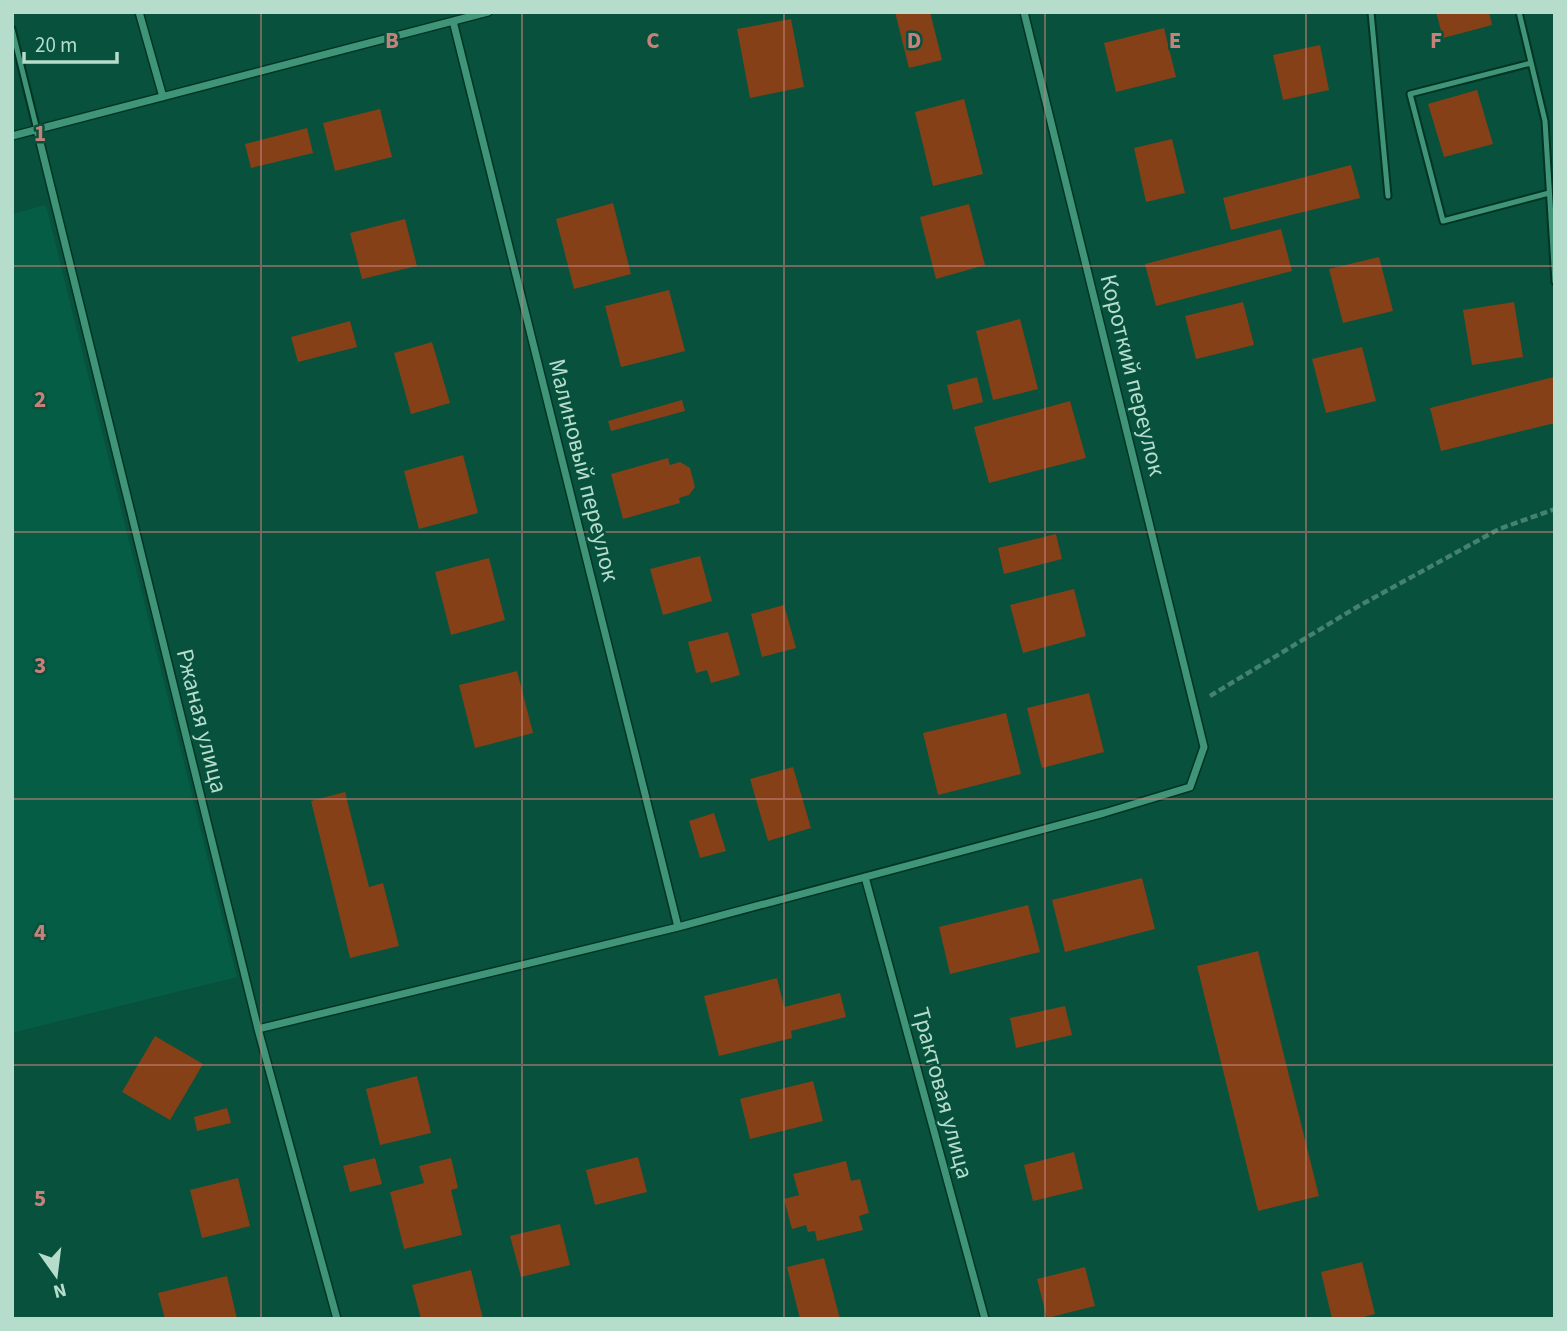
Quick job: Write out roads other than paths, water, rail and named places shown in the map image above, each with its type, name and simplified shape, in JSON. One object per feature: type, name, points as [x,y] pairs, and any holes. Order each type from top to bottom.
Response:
[{"type":"street","points":[[139,12],[163,97]]},
{"type":"street","points":[[12,136],[488,12]]},
{"type":"street","name":"Короткий переулок","points":[[864,877],[1104,813],[1190,787],[1204,747],[1024,12]]},
{"type":"street","name":"Малиновый переулок","points":[[453,21],[678,927]]},
{"type":"street","name":"Ржаная улица","points":[[37,130],[258,1029],[337,1319]]},
{"type":"street","points":[[258,1029],[678,927],[864,877]]},
{"type":"street","name":"Трактовая улица","points":[[864,877],[985,1319]]},
{"type":"lane","points":[[1371,12],[1388,196]]},
{"type":"lane","points":[[1519,12],[1545,121],[1555,282]]},
{"type":"lane","points":[[12,29],[37,130]]},
{"type":"lane","points":[[1531,62],[1410,94],[1443,221],[1549,193]]}]
